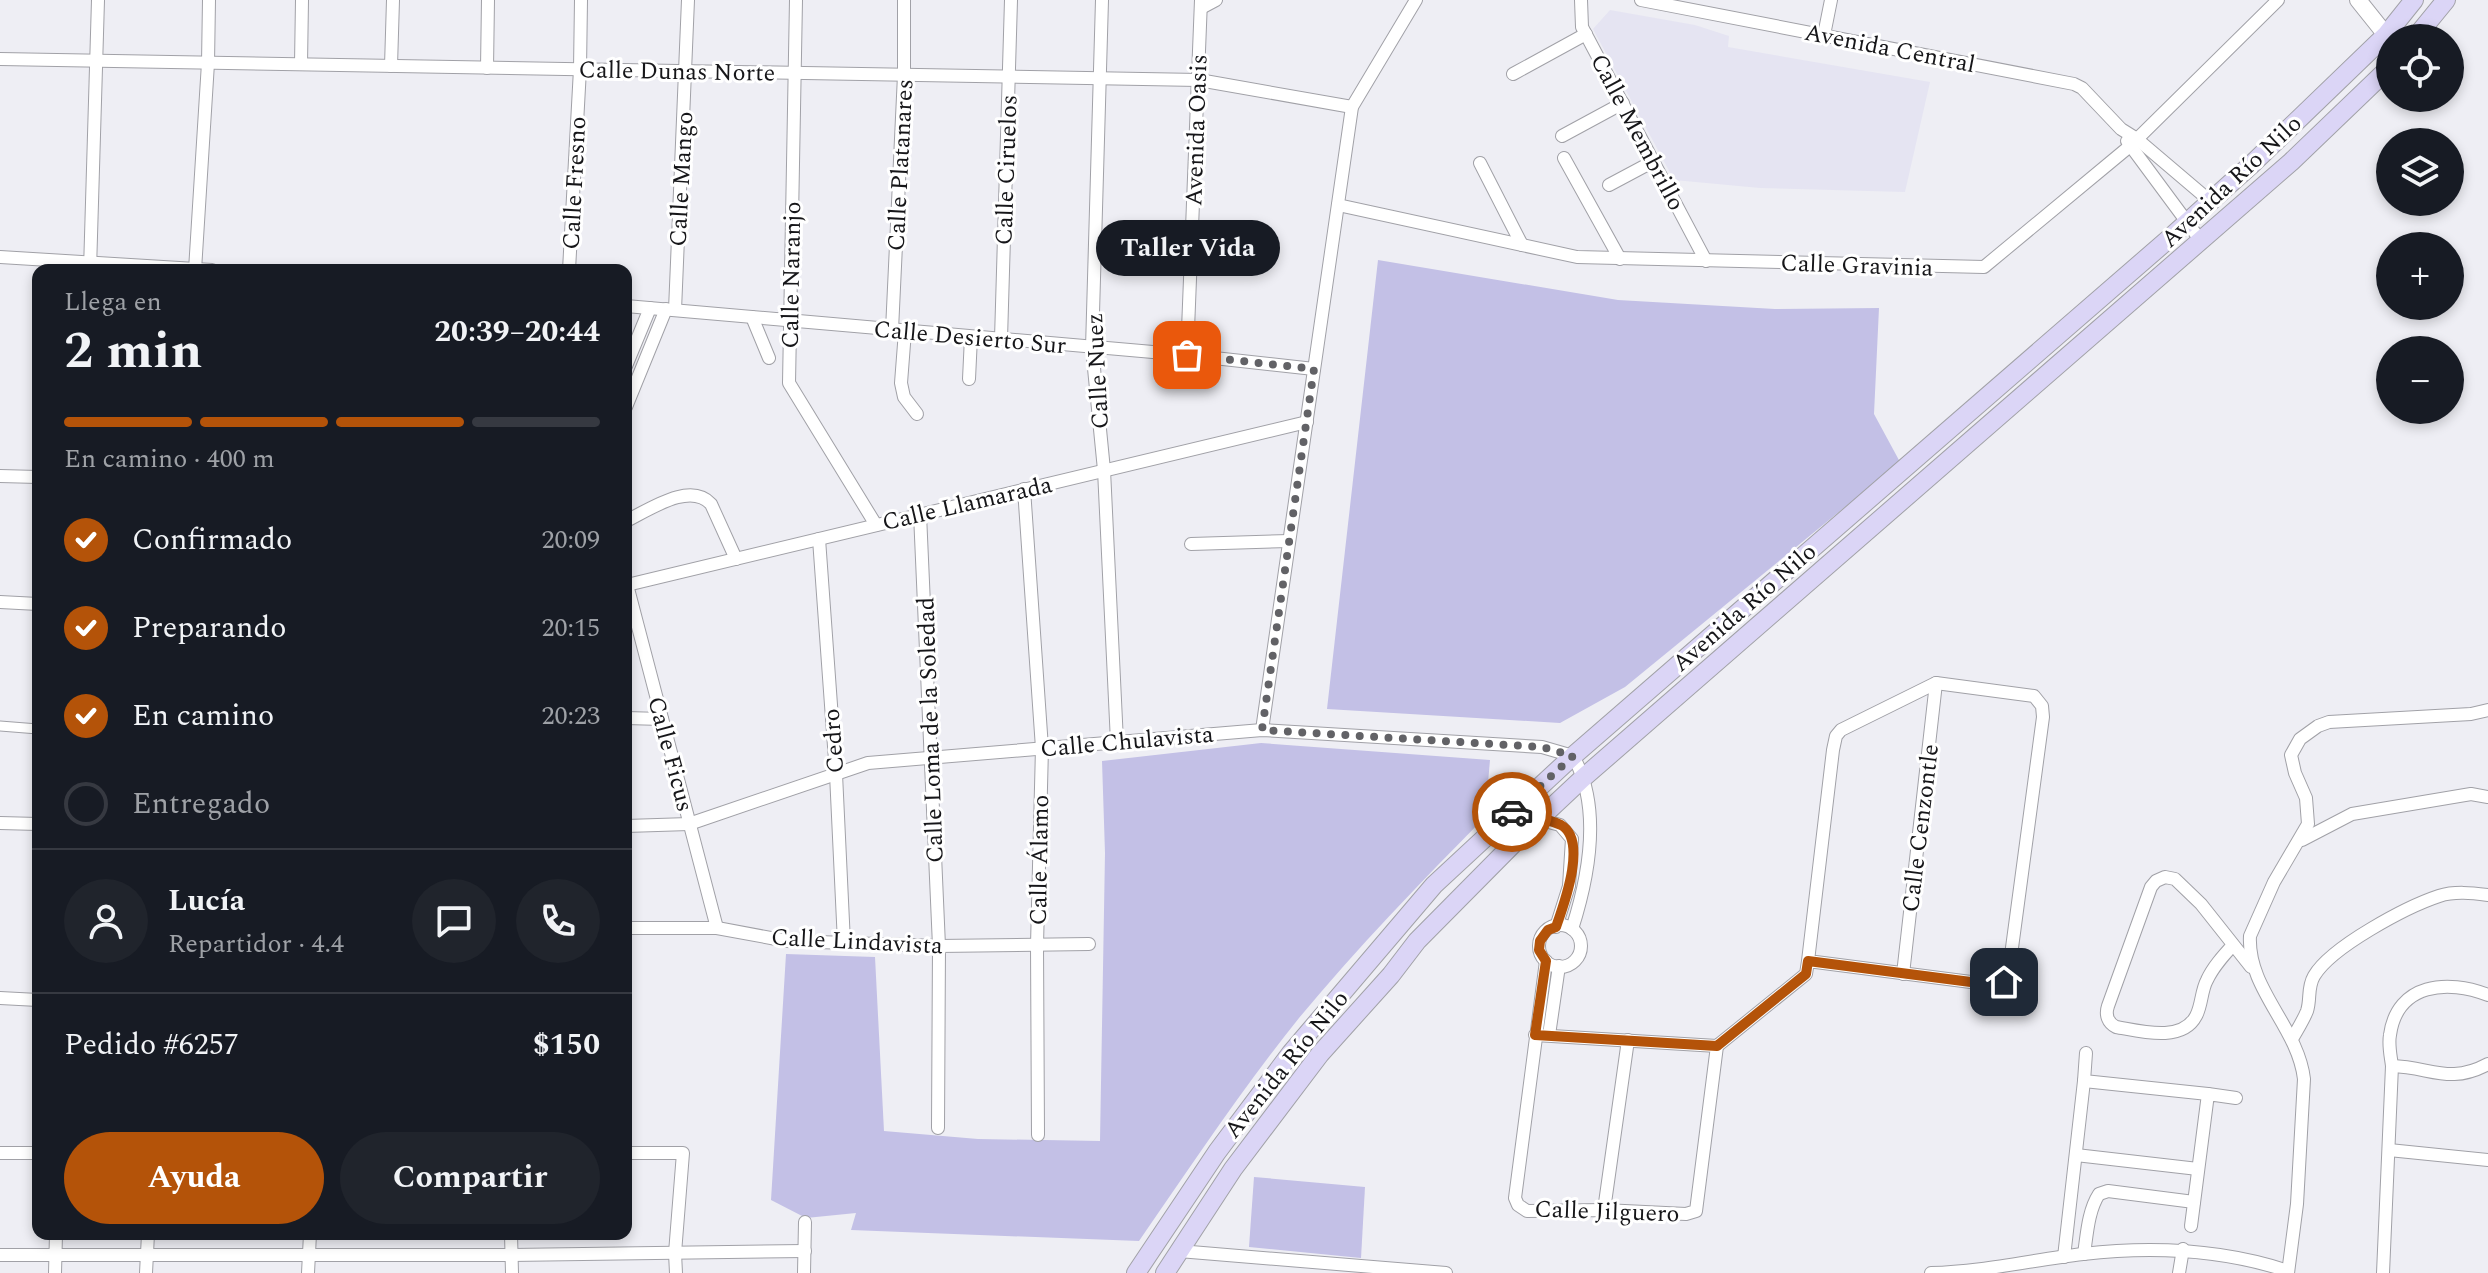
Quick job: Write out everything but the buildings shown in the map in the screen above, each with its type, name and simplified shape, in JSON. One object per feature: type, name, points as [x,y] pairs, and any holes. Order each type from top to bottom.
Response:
[{"type":"main road","name":"Avenida Río Nilo","points":[[2395,24],[2414,0]]},
{"type":"main road","points":[[2426,24],[2446,0]]},
{"type":"main road","name":"Avenida Río Nilo","points":[[1136,1273],[1217,1152],[1303,1039],[1434,885],[1573,756],[2186,223],[2376,45]]},
{"type":"main road","name":"Avenida Río Nilo","points":[[1165,1273],[1233,1169],[1320,1054],[1391,975],[1417,941],[1539,820],[1583,778],[2268,182],[2376,80]]},
{"type":"main road","points":[[2252,164],[2268,182]]},
{"type":"main road","points":[[2116,285],[2113,292],[2115,300],[2128,304]]},
{"type":"main road","points":[[1303,1039],[1320,1054]]},
{"type":"street","points":[[90,264],[98,0]]},
{"type":"street","points":[[195,264],[209,0]]},
{"type":"street","points":[[301,64],[302,0]]},
{"type":"street","points":[[391,66],[393,0]]},
{"type":"street","points":[[487,68],[488,0]]},
{"type":"street","name":"Calle Fresno","points":[[569,264],[581,0]]},
{"type":"street","name":"Calle Mango","points":[[670,310],[688,0]]},
{"type":"street","name":"Calle Naranjo","points":[[796,0],[789,383],[876,525]]},
{"type":"street","name":"Calle Platanares","points":[[904,0],[898,330],[902,390],[917,414]]},
{"type":"street","name":"Calle Ciruelos","points":[[1001,339],[1011,0]]},
{"type":"street","name":"Calle Nuez","points":[[1102,0],[1092,348],[1104,470],[1117,742]]},
{"type":"street","points":[[1201,4],[1216,0]]},
{"type":"street","points":[[1262,730],[1352,107],[1416,0]]},
{"type":"street","name":"Calle Membrillo","points":[[1581,0],[1586,34],[1706,261]]},
{"type":"street","name":"Avenida Central","points":[[1641,0],[2074,84],[2082,88],[2133,143],[2201,241]]},
{"type":"street","points":[[1824,35],[1831,0]]},
{"type":"street","name":"Calle Gravinia","points":[[1338,205],[1577,257],[1984,267],[2133,143],[2278,0]]},
{"type":"street","points":[[2358,0],[2377,24]]},
{"type":"street","name":"Avenida Oasis","points":[[1187,355],[1201,4]]},
{"type":"street","points":[[1513,74],[1586,34]]},
{"type":"street","name":"Calle Dunas Norte","points":[[0,59],[1199,80],[1352,107]]},
{"type":"street","points":[[1562,136],[1623,103]]},
{"type":"street","name":"Avenida Central","points":[[2133,143],[2210,201]]},
{"type":"street","points":[[1564,158],[1620,259]]},
{"type":"street","points":[[1609,185],[1654,161]]},
{"type":"street","points":[[1480,163],[1522,245]]},
{"type":"street","points":[[0,257],[70,264]]},
{"type":"street","name":"Calle Desierto Sur","points":[[632,306],[1314,369]]},
{"type":"street","points":[[632,352],[650,308]]},
{"type":"street","points":[[632,394],[670,310]]},
{"type":"street","name":"Calle Naranjo","points":[[752,317],[769,358]]},
{"type":"street","points":[[969,379],[971,337]]},
{"type":"street","name":"Calle Llamarada","points":[[632,582],[1307,422]]},
{"type":"street","points":[[0,476],[32,477]]},
{"type":"street","name":"Calle Álamo","points":[[1024,489],[1042,748],[1037,945],[1038,1135]]},
{"type":"street","points":[[632,518],[684,494],[705,497],[736,559]]},
{"type":"street","name":"Calle Loma de la Soledad","points":[[920,514],[939,946],[938,1128]]},
{"type":"street","name":"Cedro","points":[[819,539],[836,774],[844,943]]},
{"type":"street","points":[[1191,544],[1289,541]]},
{"type":"street","points":[[0,602],[32,604]]},
{"type":"street","name":"Calle Ficus","points":[[632,626],[662,719],[717,928]]},
{"type":"street","points":[[1552,964],[1535,1035],[1717,1046],[1806,974],[1836,736],[1845,726],[1936,683],[2034,696],[2042,706],[2043,717],[2004,982],[1994,985],[1808,961]]},
{"type":"street","name":"Calle Cenzontle","points":[[1903,974],[1936,683]]},
{"type":"street","points":[[2253,969],[2250,936],[2274,882],[2308,824],[2306,798],[2291,755],[2294,747],[2308,732],[2323,723],[2471,714],[2488,710]]},
{"type":"street","points":[[632,718],[662,719]]},
{"type":"street","points":[[0,726],[32,729]]},
{"type":"street","name":"Calle Chulavista","points":[[632,826],[689,824],[868,763],[1262,730],[1542,747],[1573,756]]},
{"type":"street","points":[[1572,929],[1587,864],[1589,809],[1583,778],[1573,756]]},
{"type":"street","points":[[2299,841],[2352,814],[2471,794],[2488,797]]},
{"type":"street","points":[[1512,812],[1555,823],[1565,829],[1575,829],[1584,824],[1589,809]]},
{"type":"street","points":[[0,823],[32,824]]},
{"type":"street","points":[[1556,927],[1569,886],[1574,846],[1565,829]]},
{"type":"street","points":[[1931,1273],[2146,1249],[2183,1249],[2233,1256],[2288,1272],[2297,1204],[2304,1079],[2302,1062],[2253,969],[2201,904],[2175,879],[2165,877],[2151,887],[2107,1014],[2111,1024],[2116,1027],[2158,1033],[2183,1029],[2198,1013],[2209,975],[2233,945]]},
{"type":"street","points":[[2292,1039],[2308,1009],[2310,983],[2329,957],[2408,909],[2441,895],[2488,895]]},
{"type":"street","points":[[1549,1035],[1552,964],[1539,950],[1540,941],[1548,930],[1556,927],[1572,929],[1580,940],[1579,954],[1573,962],[1552,964]]},
{"type":"street","name":"Calle Lindavista","points":[[632,928],[717,928],[787,941],[844,943],[939,946],[1089,944]]},
{"type":"street","points":[[2383,1273],[2392,1066],[2389,1036],[2395,1020],[2416,994],[2441,985],[2459,986],[2488,995]]},
{"type":"street","points":[[0,998],[32,1000]]},
{"type":"street","name":"Calle Jilguero","points":[[1535,1035],[1515,1198],[1518,1205],[1527,1211],[1604,1210],[1686,1214],[1696,1211],[1717,1046]]},
{"type":"street","points":[[1604,1210],[1628,1040]]},
{"type":"street","points":[[2064,1257],[2086,1053]]},
{"type":"street","points":[[2392,1066],[2451,1076],[2488,1064]]},
{"type":"street","points":[[2084,1081],[2236,1098]]},
{"type":"street","points":[[2191,1226],[2208,1094]]},
{"type":"street","points":[[2389,1150],[2488,1160]]},
{"type":"street","points":[[0,1153],[32,1153]]},
{"type":"street","points":[[632,1153],[683,1153],[676,1273]]},
{"type":"street","points":[[2076,1155],[2198,1169]]},
{"type":"street","points":[[2084,1254],[2088,1224],[2096,1198],[2103,1191],[2194,1202]]},
{"type":"street","points":[[804,1273],[805,1222]]},
{"type":"street","points":[[2068,1222],[2088,1224]]},
{"type":"street","points":[[55,1273],[56,1240]]},
{"type":"street","points":[[146,1273],[148,1240]]},
{"type":"street","points":[[308,1273],[310,1240]]},
{"type":"street","points":[[511,1240],[512,1273]]},
{"type":"street","points":[[2179,1273],[2183,1249]]},
{"type":"street","points":[[0,1255],[511,1255],[805,1251]]},
{"type":"street","points":[[1179,1251],[1346,1269],[1446,1273]]},
{"type":"street","points":[[1258,1273],[1259,1258]]},
{"type":"shaded area","points":[[1610,10],[1695,25],[1729,36],[1728,47],[1930,82],[1905,192],[1760,188],[1674,180],[1593,29]]},
{"type":"shaded area","points":[[1378,260],[1618,300],[1775,309],[1879,308],[1874,414],[1900,462],[1625,687],[1560,723],[1327,709]]},
{"type":"shaded area","points":[[1261,743],[1490,760],[1485,817],[1367,940],[1299,1018],[1237,1100],[1139,1241],[851,1230],[856,1213],[806,1218],[771,1200],[786,954],[875,957],[884,1131],[978,1139],[1100,1141],[1105,853],[1102,761]]},
{"type":"shaded area","points":[[1254,1177],[1365,1187],[1361,1258],[1249,1247]]},
{"type":"way so far","points":[[1187,355],[1314,369],[1262,730],[1542,747],[1573,756],[1512,812]]},
{"type":"place","name":"Taller Vida","points":[[1187,355]]},
{"type":"route","points":[[1512,812],[1560,825],[1569,833],[1574,846],[1569,886],[1556,927],[1548,930],[1540,941],[1539,950],[1546,961],[1535,1035],[1717,1046],[1806,974],[1808,961],[1994,985],[2004,982]]}]
